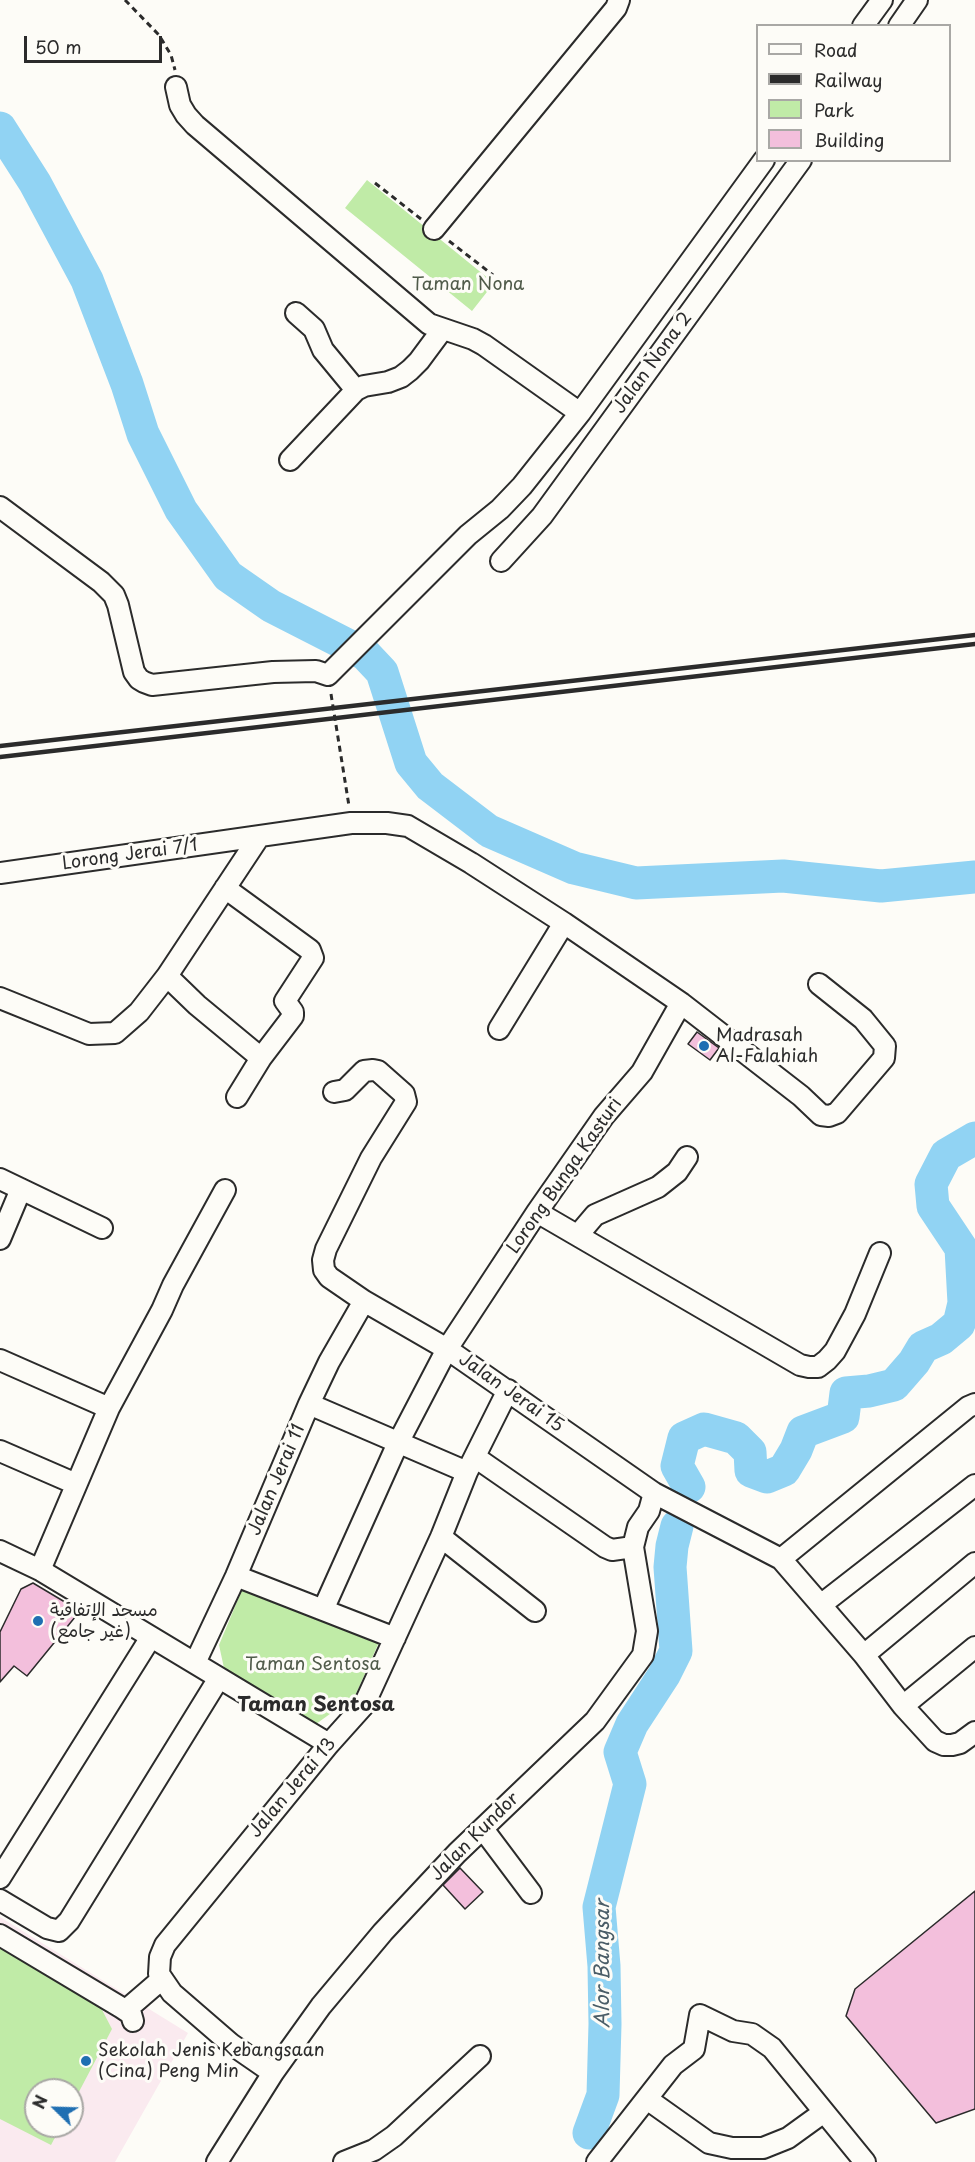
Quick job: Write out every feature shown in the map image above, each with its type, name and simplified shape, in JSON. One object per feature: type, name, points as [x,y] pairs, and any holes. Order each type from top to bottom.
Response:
[{"type":"street","points":[[434,229],[616,8],[619,0]]},
{"type":"street","points":[[864,24],[882,0]]},
{"type":"street","points":[[900,24],[918,0]]},
{"type":"street","points":[[176,87],[180,105],[195,125],[429,324],[484,345],[580,413]]},
{"type":"street","points":[[0,507],[101,582],[114,595],[134,672],[144,682],[152,685],[284,672],[332,670],[468,535],[500,509],[522,486],[580,413],[763,162]]},
{"type":"street","name":"Jalan Nona 2","points":[[501,561],[542,516],[800,162]]},
{"type":"street","points":[[296,313],[314,329],[323,350],[356,390]]},
{"type":"street","points":[[290,460],[356,390],[401,377],[419,361],[442,330]]},
{"type":"street","name":"Lorong Jerai 7/1","points":[[0,873],[351,823],[387,823],[408,826],[564,922],[681,1003],[801,1096],[822,1115],[829,1116],[837,1113],[884,1058],[885,1046],[862,1019],[819,984]]},
{"type":"street","points":[[0,998],[89,1034],[115,1033],[139,1012],[166,976],[260,837]]},
{"type":"street","points":[[225,888],[310,950],[313,958],[285,1001],[293,1012],[293,1017],[261,1058],[237,1097]]},
{"type":"street","points":[[499,1029],[564,922]]},
{"type":"street","points":[[166,976],[261,1058]]},
{"type":"street","name":"Lorong Bunga Kasturi","points":[[323,1610],[398,1443],[447,1349],[537,1212],[604,1116],[642,1072],[681,1003]]},
{"type":"street","name":"Jalan Jerai 15","points":[[334,1092],[345,1090],[364,1071],[373,1070],[378,1071],[406,1097],[404,1107],[370,1158],[326,1249],[323,1260],[324,1270],[329,1277],[364,1301],[447,1349],[654,1493],[782,1559]]},
{"type":"street","points":[[578,1235],[595,1215],[658,1187],[677,1172],[687,1157]]},
{"type":"street","points":[[0,1179],[102,1228]]},
{"type":"street","points":[[0,1239],[21,1189]]},
{"type":"street","points":[[40,1570],[109,1408],[225,1190]]},
{"type":"street","points":[[537,1212],[800,1365],[808,1367],[818,1366],[835,1351],[855,1314],[880,1253]]},
{"type":"street","name":"Jalan Jerai 11","points":[[195,1663],[236,1576],[309,1404],[329,1362],[364,1301]]},
{"type":"street","points":[[0,1360],[109,1408]]},
{"type":"street","name":"Jalan Jerai 13","points":[[162,1979],[159,1966],[165,1945],[329,1744],[364,1705],[441,1538],[471,1465],[508,1390]]},
{"type":"street","points":[[309,1404],[398,1443],[471,1465],[605,1547],[612,1550],[633,1547]]},
{"type":"street","points":[[975,1404],[968,1407],[782,1559],[864,1655],[903,1706],[935,1741],[944,1745],[960,1743],[975,1732]]},
{"type":"street","points":[[0,1451],[76,1484]]},
{"type":"street","points":[[822,1604],[975,1485]]},
{"type":"street","name":"Jalan Kundor","points":[[226,2159],[273,2073],[321,2006],[383,1932],[457,1853],[595,1721],[643,1655],[647,1631],[633,1547],[638,1527],[649,1511],[654,1493]]},
{"type":"street","points":[[441,1538],[535,1611]]},
{"type":"street","points":[[0,1551],[40,1570],[329,1744]]},
{"type":"street","points":[[864,1655],[975,1563]]},
{"type":"street","points":[[236,1576],[395,1638]]},
{"type":"street","points":[[0,1878],[151,1636]]},
{"type":"street","points":[[903,1706],[975,1647]]},
{"type":"street","points":[[0,1900],[47,1928],[59,1931],[69,1921],[219,1678]]},
{"type":"street","points":[[483,1828],[531,1893]]},
{"type":"street","points":[[0,1935],[130,2015],[162,1979],[172,1993],[231,2044],[273,2073]]},
{"type":"street","points":[[597,2162],[673,2065],[694,2049],[700,2016],[733,2031],[752,2034],[772,2048],[865,2162]]},
{"type":"street","points":[[344,2162],[374,2150],[394,2136],[480,2056]]},
{"type":"street","points":[[647,2098],[709,2143],[732,2148],[763,2148],[788,2138],[824,2112]]},
{"type":"path","points":[[125,0],[167,45],[174,65],[176,87]]},
{"type":"path","points":[[332,670],[351,823]]},
{"type":"shaded area","name":"Sekolah Jenis Kebangsaan (Cina) Peng Min","points":[[0,1917],[188,2033],[115,2162],[0,2162]]},
{"type":"green space","name":"Taman Nona","points":[[367,180],[494,283],[472,311],[345,208]]},
{"type":"green space","name":"Taman Sentosa","points":[[244,1585],[380,1640],[355,1696],[316,1724],[224,1668],[219,1645]]},
{"type":"green space","points":[[0,1946],[100,2006],[112,2029],[84,2082],[84,2078],[24,2078],[24,2131],[0,2119]]},
{"type":"green space","points":[[37,2138],[55,2138],[51,2145]]},
{"type":"building","name":"Madrasah Al-Falahiah","points":[[697,1032],[719,1048],[710,1060],[688,1044]]},
{"type":"building","name":"مسجد الإتفاقية (غير جامع)","points":[[33,1583],[80,1611],[27,1676],[14,1666],[0,1682],[0,1632],[21,1589]]},
{"type":"building","points":[[460,1868],[483,1892],[465,1909],[443,1885]]},
{"type":"building","points":[[975,1891],[975,2109],[936,2123],[846,2016],[855,1989]]},
{"type":"waterway","points":[[0,128],[35,183],[87,280],[127,384],[143,434],[181,510],[228,576],[271,606],[365,654],[382,672],[411,763],[430,786],[489,831],[574,868],[636,883],[783,876],[881,886],[975,877]]},
{"type":"waterway","name":"Alor Bangsar","points":[[689,1487],[677,1466],[684,1438],[704,1429],[736,1438],[750,1452],[751,1471],[767,1477],[784,1470],[803,1432],[843,1417],[846,1393],[869,1391],[894,1385],[914,1362],[923,1347],[941,1339],[959,1324],[964,1303],[961,1248],[933,1206],[931,1184],[946,1155],[975,1138]]},
{"type":"waterway","name":"Alor Bangsar","points":[[589,2133],[603,2095],[604,1966],[599,1907],[630,1784],[620,1752],[632,1724],[664,1675],[676,1651],[670,1567],[677,1526]]},
{"type":"railway","points":[[0,746],[975,635]]},
{"type":"railway","points":[[0,757],[975,644]]},
{"type":"place","name":"Madrasah Al-Falahiah","points":[[704,1046]]},
{"type":"place","name":"مسجد الإتفاقية (غير جامع)","points":[[38,1621]]},
{"type":"place","name":"Sekolah Jenis Kebangsaan (Cina) Peng Min","points":[[86,2061]]},
{"type":"district","name":"Taman Sentosa","points":[[316,1705]]}]
